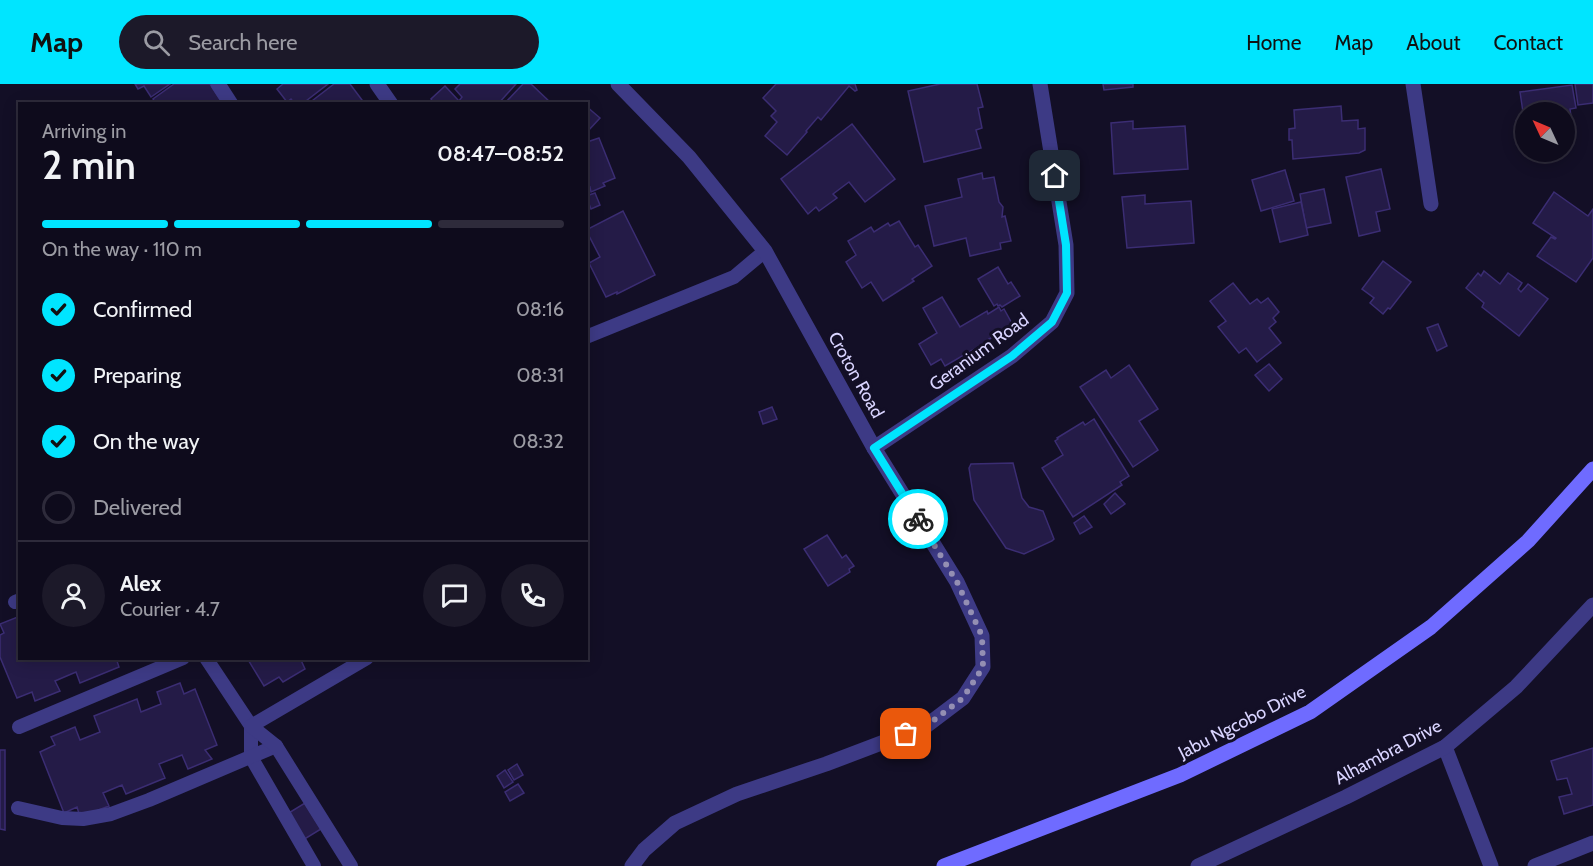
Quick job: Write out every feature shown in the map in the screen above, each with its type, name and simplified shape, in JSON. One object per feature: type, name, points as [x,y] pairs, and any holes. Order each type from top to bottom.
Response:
[{"type":"main road","name":"Jabu Ngcobo Drive","points":[[944,866],[1180,775],[1310,712],[1431,627],[1528,541],[1593,469]]},
{"type":"street","points":[[218,84],[230,102]]},
{"type":"street","points":[[377,84],[390,102]]},
{"type":"street","name":"Croton Road","points":[[618,84],[689,157],[765,251],[874,448],[957,582],[982,636],[983,667],[963,698],[926,726],[826,764],[737,794],[675,824],[644,850],[632,866]]},
{"type":"street","name":"Geranium Road","points":[[874,448],[1012,356],[1052,322],[1067,293],[1066,245],[1040,84]]},
{"type":"street","points":[[1413,84],[1431,204]]},
{"type":"street","name":"Alhambra Drive","points":[[1198,866],[1346,797],[1445,747],[1516,687],[1593,605]]},
{"type":"street","points":[[1445,747],[1491,866]]},
{"type":"street","points":[[1535,866],[1593,843]]},
{"type":"lane","points":[[588,336],[734,277],[765,251]]},
{"type":"lane","points":[[20,727],[178,660]]},
{"type":"lane","points":[[207,660],[251,726],[276,746],[351,866]]},
{"type":"lane","points":[[251,726],[364,660]]},
{"type":"lane","points":[[251,726],[251,757],[314,866]]},
{"type":"lane","points":[[18,808],[62,818],[83,819],[111,814],[276,746]]},
{"type":"building","points":[[135,84],[170,84],[151,97],[144,86],[138,89]]},
{"type":"building","points":[[174,84],[210,84],[222,102],[155,102],[153,99]]},
{"type":"building","points":[[283,84],[328,84],[305,102],[293,102],[291,99],[287,102],[277,89]]},
{"type":"building","points":[[334,84],[350,84],[364,102],[311,102]]},
{"type":"building","points":[[460,84],[516,84],[500,102],[460,102],[462,97],[455,89]]},
{"type":"building","points":[[523,84],[531,84],[550,102],[506,102]]},
{"type":"building","points":[[776,84],[855,84],[857,90],[849,86],[821,120],[818,117],[787,155],[765,136],[777,122],[771,116],[776,111],[763,98]]},
{"type":"building","points":[[940,84],[977,84],[983,107],[978,108],[982,128],[976,130],[981,148],[924,162],[908,91]]},
{"type":"building","points":[[1103,84],[1133,84],[1133,87],[1104,90]]},
{"type":"building","points":[[1575,84],[1593,84],[1593,103],[1578,105]]},
{"type":"building","points":[[1572,85],[1575,102],[1521,102],[1520,92]]},
{"type":"building","points":[[445,86],[460,102],[433,102],[431,99]]},
{"type":"building","points":[[1341,106],[1342,121],[1358,120],[1358,129],[1365,128],[1365,150],[1359,153],[1293,159],[1289,129],[1295,128],[1294,110]]},
{"type":"building","points":[[588,108],[600,118],[588,131]]},
{"type":"building","points":[[1133,121],[1133,129],[1185,126],[1188,169],[1114,174],[1111,123]]},
{"type":"building","points":[[852,124],[895,179],[865,202],[849,182],[833,194],[837,198],[819,211],[816,207],[808,214],[781,179]]},
{"type":"building","points":[[599,138],[615,178],[603,183],[605,186],[591,192],[590,187],[588,188],[588,142]]},
{"type":"building","points":[[1381,169],[1390,209],[1376,212],[1380,231],[1359,236],[1346,177]]},
{"type":"building","points":[[1285,170],[1294,201],[1261,211],[1252,180]]},
{"type":"building","points":[[982,173],[983,179],[994,177],[999,202],[1003,207],[1002,217],[1005,216],[1011,241],[1000,243],[1001,249],[970,256],[966,238],[934,246],[925,206],[962,197],[958,179]]},
{"type":"building","points":[[1324,189],[1331,223],[1306,228],[1300,194]]},
{"type":"building","points":[[1554,192],[1588,216],[1593,209],[1593,258],[1576,282],[1537,256],[1551,237],[1556,238],[1533,223]]},
{"type":"building","points":[[595,193],[600,205],[591,209],[588,195]]},
{"type":"building","points":[[1145,195],[1145,204],[1191,201],[1194,243],[1127,248],[1122,197]]},
{"type":"building","points":[[1301,202],[1308,235],[1280,242],[1272,209]]},
{"type":"building","points":[[623,211],[655,275],[606,297],[589,263],[600,257],[588,234],[588,229]]},
{"type":"building","points":[[899,221],[915,247],[918,245],[932,266],[883,301],[871,282],[862,288],[846,262],[856,255],[848,241],[871,227],[874,232],[888,223],[890,226]]},
{"type":"building","points":[[1383,261],[1411,282],[1390,309],[1388,308],[1383,314],[1370,303],[1374,298],[1362,289]]},
{"type":"building","points":[[998,267],[1008,284],[1011,282],[1020,296],[1002,307],[997,304],[994,306],[978,279]]},
{"type":"building","points":[[1484,271],[1500,284],[1508,273],[1522,283],[1518,289],[1521,292],[1528,284],[1548,299],[1519,336],[1482,307],[1484,303],[1466,288],[1478,273],[1481,276]]},
{"type":"building","points":[[1233,283],[1250,304],[1257,299],[1261,303],[1268,298],[1279,312],[1273,318],[1276,322],[1269,328],[1281,343],[1257,362],[1246,348],[1239,353],[1218,327],[1226,321],[1210,301]]},
{"type":"building","points":[[942,297],[960,327],[987,311],[988,314],[999,307],[1001,311],[1004,309],[1015,329],[1002,337],[1000,333],[945,366],[941,359],[931,365],[919,344],[937,333],[923,308]]},
{"type":"building","points":[[1438,324],[1447,346],[1437,351],[1427,328]]},
{"type":"building","points":[[1269,364],[1282,379],[1269,391],[1255,375]]},
{"type":"building","points":[[1129,365],[1158,409],[1139,421],[1158,450],[1133,467],[1080,387],[1106,370],[1111,378]]},
{"type":"building","points":[[772,407],[777,419],[763,424],[759,412]]},
{"type":"building","points":[[1094,419],[1129,476],[1120,482],[1122,485],[1073,517],[1042,468],[1063,455],[1055,441],[1057,438],[1083,422],[1085,425]]},
{"type":"building","points":[[1013,463],[1022,498],[1029,507],[1043,511],[1054,539],[1024,554],[1006,548],[974,500],[969,468],[971,464]]},
{"type":"building","points":[[1115,493],[1125,504],[1111,514],[1104,504]]},
{"type":"building","points":[[1084,516],[1092,527],[1080,534],[1074,523]]},
{"type":"building","points":[[827,535],[842,558],[846,555],[854,566],[849,569],[850,572],[828,586],[804,549]]},
{"type":"building","points":[[18,617],[18,660],[117,660],[119,667],[80,683],[76,672],[55,681],[60,691],[35,701],[32,692],[17,698],[0,657],[0,635],[4,633],[0,624]]},
{"type":"building","points":[[248,660],[301,660],[305,669],[283,682],[279,677],[264,686]]},
{"type":"building","points":[[180,683],[184,694],[195,689],[217,745],[205,750],[212,759],[188,769],[182,755],[159,764],[165,778],[126,794],[122,785],[103,793],[109,806],[80,817],[77,807],[64,813],[40,752],[55,745],[51,737],[75,727],[80,740],[100,732],[94,716],[137,699],[141,712],[161,704],[157,692]]},
{"type":"building","points":[[1593,748],[1593,805],[1564,814],[1559,797],[1572,794],[1567,778],[1557,780],[1551,761]]},
{"type":"building","points":[[0,750],[5,750],[5,830],[0,829]]},
{"type":"building","points":[[517,764],[523,775],[514,780],[508,770]]},
{"type":"building","points":[[505,770],[513,782],[504,788],[497,776]]},
{"type":"building","points":[[518,784],[524,793],[510,801],[505,792]]},
{"type":"building","points":[[305,803],[321,829],[303,840],[287,814]]},
{"type":"way so far","points":[[906,734],[926,726],[963,698],[983,667],[982,636],[957,582],[918,519]]},
{"type":"route","points":[[918,519],[874,448],[1012,356],[1052,322],[1067,293],[1066,245],[1055,176]]}]
